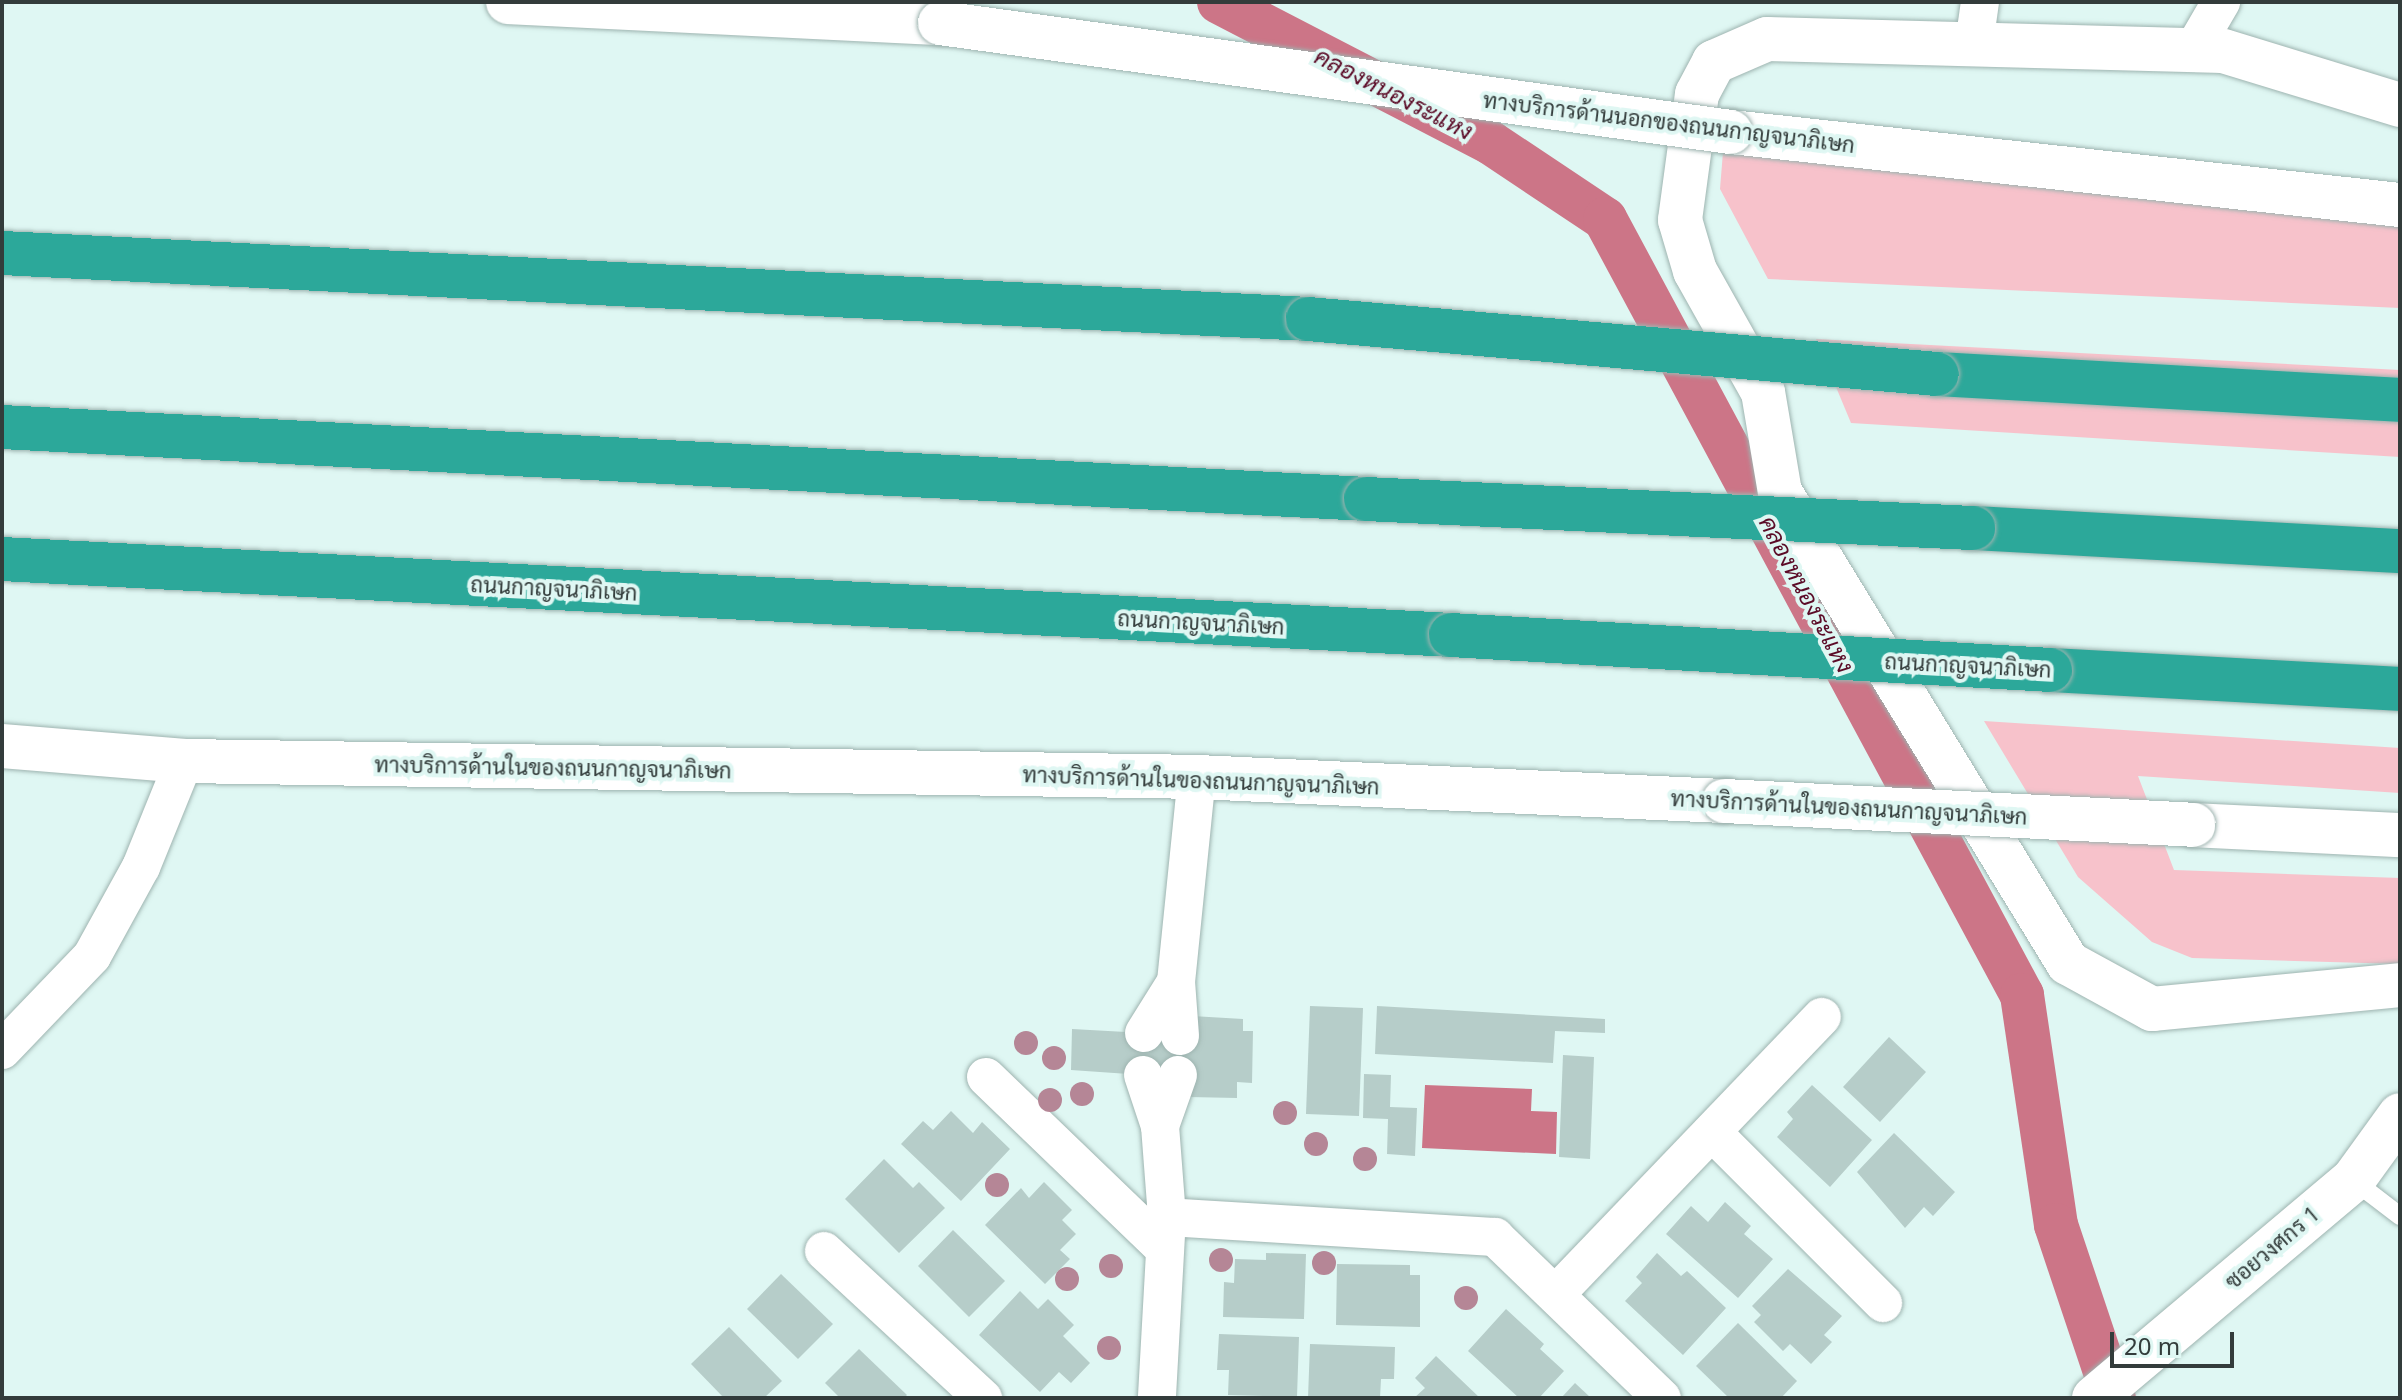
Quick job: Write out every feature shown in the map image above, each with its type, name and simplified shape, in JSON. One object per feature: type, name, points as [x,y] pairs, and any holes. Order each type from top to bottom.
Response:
[{"type":"highway","points":[[2,253],[1308,319],[1937,374],[2400,400]]},
{"type":"highway","points":[[2,427],[2400,551]]},
{"type":"highway","name":"ถนนกาญจนาภิเษก","points":[[2,559],[1451,635],[2400,689]]},
{"type":"main road","name":"ทางบริการด้านนอกของถนนกาญจนาภิเษก","points":[[528,3],[940,23],[1731,132],[2400,205]]},
{"type":"main road","points":[[2400,105],[2223,51],[1767,39],[1714,62],[1697,94],[1680,220],[1695,271],[1763,392],[1780,492],[2068,963],[2152,1009],[2400,985]]},
{"type":"main road","name":"ทางบริการด้านในของถนนกาญจนาภิเษก","points":[[2,746],[184,761],[1197,777],[2400,835]]},
{"type":"main road","name":"ซอยวงศกร 1","points":[[2094,1398],[2353,1180],[2400,1115]]},
{"type":"street","points":[[1974,44],[1980,2]]},
{"type":"street","points":[[2193,50],[2221,2]]},
{"type":"street","points":[[2,1050],[92,956],[134,881],[184,761]]},
{"type":"street","points":[[1162,1034],[1176,982],[1197,777]]},
{"type":"street","points":[[1556,1294],[1822,1017]]},
{"type":"street","points":[[1157,1398],[1166,1233],[1160,1075]]},
{"type":"street","points":[[986,1077],[1166,1233],[1495,1237],[1662,1398]]},
{"type":"street","points":[[1712,1132],[1883,1303]]},
{"type":"street","points":[[824,1251],[983,1398]]},
{"type":"lane","points":[[2353,1180],[2400,1216]]},
{"type":"shaded area","points":[[1723,152],[2400,227],[2400,308],[1768,279],[1720,189]]},
{"type":"shaded area","points":[[1816,339],[2400,370],[2400,457],[1851,423]]},
{"type":"shaded area","points":[[1984,721],[2400,748],[2400,793],[2138,776],[2174,870],[2400,878],[2400,964],[2192,958],[2152,942],[2078,877]]},
{"type":"shaded area","points":[[1425,1085],[1532,1089],[1531,1111],[1557,1112],[1556,1154],[1422,1148]]},
{"type":"building","points":[[1310,1006],[1363,1008],[1359,1116],[1306,1114]]},
{"type":"building","points":[[1377,1006],[1605,1019],[1605,1033],[1555,1031],[1553,1063],[1375,1054]]},
{"type":"building","points":[[1192,1016],[1243,1019],[1243,1031],[1253,1031],[1252,1083],[1237,1082],[1237,1098],[1189,1097],[1143,1075],[1071,1070],[1072,1029],[1144,1033]]},
{"type":"building","points":[[1889,1037],[1926,1072],[1880,1122],[1843,1087]]},
{"type":"building","points":[[1563,1055],[1594,1057],[1590,1159],[1559,1157]]},
{"type":"building","points":[[1364,1074],[1391,1075],[1390,1107],[1417,1108],[1415,1156],[1387,1154],[1388,1119],[1363,1118]]},
{"type":"building","points":[[1812,1085],[1872,1140],[1830,1187],[1777,1137],[1793,1119],[1787,1112]]},
{"type":"building","points":[[951,1111],[973,1133],[982,1122],[1010,1149],[961,1201],[901,1144],[923,1121],[933,1130]]},
{"type":"building","points":[[1894,1133],[1955,1192],[1933,1216],[1924,1207],[1905,1228],[1857,1172]]},
{"type":"building","points":[[884,1159],[913,1188],[919,1182],[945,1208],[899,1253],[845,1199]]},
{"type":"building","points":[[1044,1182],[1072,1210],[1062,1220],[1076,1234],[1060,1250],[1070,1259],[1045,1284],[985,1225],[1021,1188],[1029,1198]]},
{"type":"building","points":[[1725,1202],[1751,1226],[1744,1234],[1773,1259],[1738,1298],[1666,1234],[1691,1206],[1708,1222]]},
{"type":"building","points":[[953,1230],[1005,1281],[969,1317],[918,1266]]},
{"type":"building","points":[[1266,1253],[1306,1254],[1304,1319],[1223,1317],[1224,1282],[1234,1283],[1235,1259],[1266,1260]]},
{"type":"building","points":[[1657,1253],[1681,1276],[1687,1271],[1726,1308],[1683,1355],[1625,1301],[1642,1283],[1636,1277]]},
{"type":"building","points":[[1337,1264],[1410,1265],[1410,1275],[1420,1275],[1420,1327],[1336,1325]]},
{"type":"building","points":[[1788,1269],[1842,1316],[1824,1335],[1832,1342],[1811,1364],[1790,1344],[1783,1351],[1754,1322],[1761,1315],[1752,1306]]},
{"type":"building","points":[[781,1274],[833,1324],[798,1359],[747,1309]]},
{"type":"building","points":[[1020,1291],[1038,1309],[1048,1299],[1074,1325],[1063,1336],[1090,1363],[1071,1383],[1059,1372],[1040,1392],[979,1335]]},
{"type":"building","points":[[1506,1309],[1544,1344],[1540,1349],[1564,1371],[1539,1398],[1519,1398],[1468,1351]]},
{"type":"building","points":[[1738,1323],[1797,1381],[1781,1398],[1729,1398],[1696,1366]]},
{"type":"building","points":[[729,1327],[782,1381],[764,1398],[724,1398],[691,1364]]},
{"type":"building","points":[[1219,1334],[1299,1337],[1297,1397],[1228,1395],[1229,1370],[1217,1370]]},
{"type":"building","points":[[1310,1344],[1395,1347],[1394,1379],[1381,1379],[1380,1398],[1308,1398]]},
{"type":"building","points":[[859,1349],[907,1395],[904,1398],[840,1398],[825,1383]]},
{"type":"building","points":[[1436,1356],[1480,1398],[1414,1398],[1425,1388],[1415,1378]]},
{"type":"building","points":[[1575,1383],[1591,1398],[1561,1398]]},
{"type":"waterway","name":"คลองหนองระแหง","points":[[1219,2],[1491,143],[1605,219],[2022,995],[2056,1225],[2114,1398]]}]
